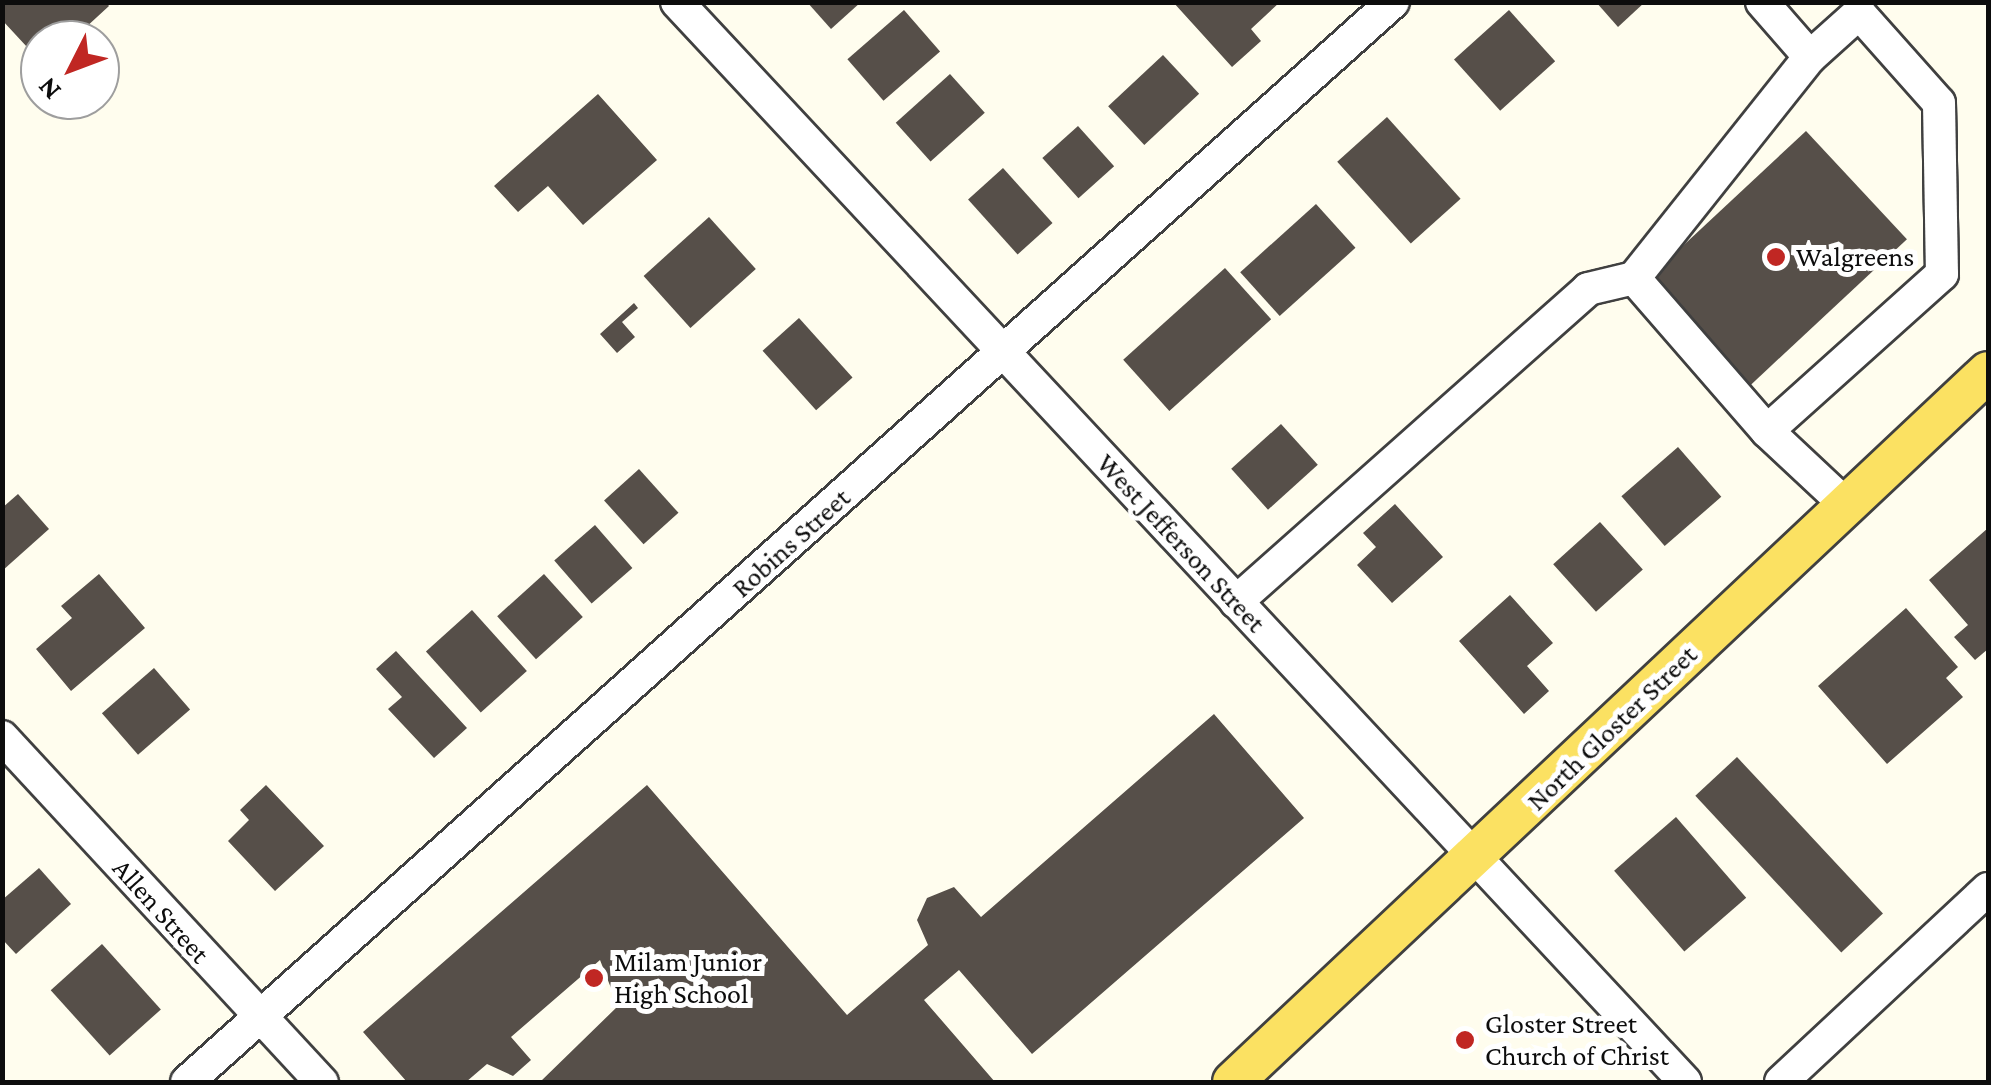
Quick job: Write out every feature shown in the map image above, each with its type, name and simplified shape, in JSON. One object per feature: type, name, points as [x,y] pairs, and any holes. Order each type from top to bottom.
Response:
[{"type":"main road","name":"North Gloster Street","points":[[1233,1082],[1988,372]]},
{"type":"street","name":"West Jefferson Street","points":[[677,2],[1684,1082]]},
{"type":"street","name":"Robins Street","points":[[187,1082],[1393,2]]},
{"type":"street","points":[[1762,2],[1810,57]]},
{"type":"street","points":[[1236,602],[1588,288],[1634,278],[1810,57],[1859,13],[1940,102],[1942,274],[1767,431]]},
{"type":"street","points":[[1634,278],[1767,431],[1845,504]]},
{"type":"street","name":"Allen Street","points":[[2,738],[260,1020],[322,1082]]},
{"type":"street","points":[[1781,1082],[1988,889]]},
{"type":"building","points":[[2,2],[106,2],[109,6],[94,20],[20,20],[20,39],[2,20]]},
{"type":"building","points":[[807,2],[861,2],[831,29]]},
{"type":"building","points":[[1173,2],[1280,2],[1251,29],[1261,41],[1232,67]]},
{"type":"building","points":[[1596,2],[1645,2],[1618,27]]},
{"type":"building","points":[[904,10],[940,52],[883,101],[847,59]]},
{"type":"building","points":[[1509,10],[1555,61],[1500,111],[1454,60]]},
{"type":"building","points":[[1163,55],[1199,94],[1144,145],[1108,106]]},
{"type":"building","points":[[950,74],[985,113],[931,161],[896,123]]},
{"type":"building","points":[[598,94],[657,160],[583,225],[548,186],[518,212],[494,186]]},
{"type":"building","points":[[1387,117],[1461,199],[1411,244],[1337,162]]},
{"type":"building","points":[[1078,126],[1114,166],[1078,198],[1042,158]]},
{"type":"building","name":"Walgreens","points":[[1806,131],[1907,239],[1750,385],[1649,277]]},
{"type":"building","points":[[1003,168],[1053,223],[1018,254],[968,199]]},
{"type":"building","points":[[1316,204],[1355,248],[1280,316],[1240,272]]},
{"type":"building","points":[[709,217],[756,269],[690,328],[644,276]]},
{"type":"building","points":[[1225,268],[1271,319],[1169,411],[1123,360]]},
{"type":"building","points":[[634,303],[638,308],[622,322],[635,337],[617,353],[600,334]]},
{"type":"building","points":[[799,318],[853,377],[816,410],[763,351]]},
{"type":"building","points":[[1281,424],[1318,465],[1268,510],[1231,469]]},
{"type":"building","points":[[1678,447],[1721,497],[1665,546],[1621,496]]},
{"type":"building","points":[[639,469],[678,513],[644,544],[604,500]]},
{"type":"building","points":[[18,494],[49,529],[2,571],[2,508]]},
{"type":"building","points":[[1395,504],[1443,557],[1392,603],[1357,565],[1376,547],[1363,533]]},
{"type":"building","points":[[1600,522],[1643,570],[1596,612],[1553,564]]},
{"type":"building","points":[[595,525],[632,568],[592,603],[554,560]]},
{"type":"building","points":[[1988,528],[1988,649],[1975,660],[1954,637],[1968,625],[1929,580]]},
{"type":"building","points":[[99,574],[145,628],[71,691],[36,649],[72,618],[61,606]]},
{"type":"building","points":[[544,574],[583,617],[536,659],[497,616]]},
{"type":"building","points":[[1510,595],[1553,643],[1527,666],[1549,691],[1524,714],[1459,641]]},
{"type":"building","points":[[1906,608],[1958,667],[1946,678],[1963,697],[1887,764],[1818,686]]},
{"type":"building","points":[[472,610],[527,671],[481,712],[426,651]]},
{"type":"building","points":[[396,651],[467,728],[434,758],[388,709],[402,697],[376,669]]},
{"type":"building","points":[[154,668],[190,710],[138,755],[102,713]]},
{"type":"building","points":[[1214,714],[1304,818],[1032,1054],[959,970],[924,1000],[995,1082],[540,1082],[618,1006],[600,960],[511,1037],[531,1060],[513,1076],[487,1064],[466,1082],[407,1082],[363,1032],[647,785],[847,1015],[928,945],[917,920],[927,898],[954,887],[981,917]]},
{"type":"building","points":[[1737,757],[1883,914],[1841,952],[1695,796]]},
{"type":"building","points":[[266,785],[324,846],[275,891],[228,841],[249,820],[240,810]]},
{"type":"building","points":[[1676,817],[1746,898],[1684,952],[1614,871]]},
{"type":"building","points":[[39,868],[71,904],[16,954],[2,939],[2,900]]},
{"type":"building","points":[[102,944],[161,1009],[110,1056],[51,990]]},
{"type":"place","name":"Walgreens","points":[[1776,257]]},
{"type":"place","name":"Milam Junior High School","points":[[594,978]]},
{"type":"place","name":"Gloster Street Church of Christ","points":[[1465,1040]]}]
